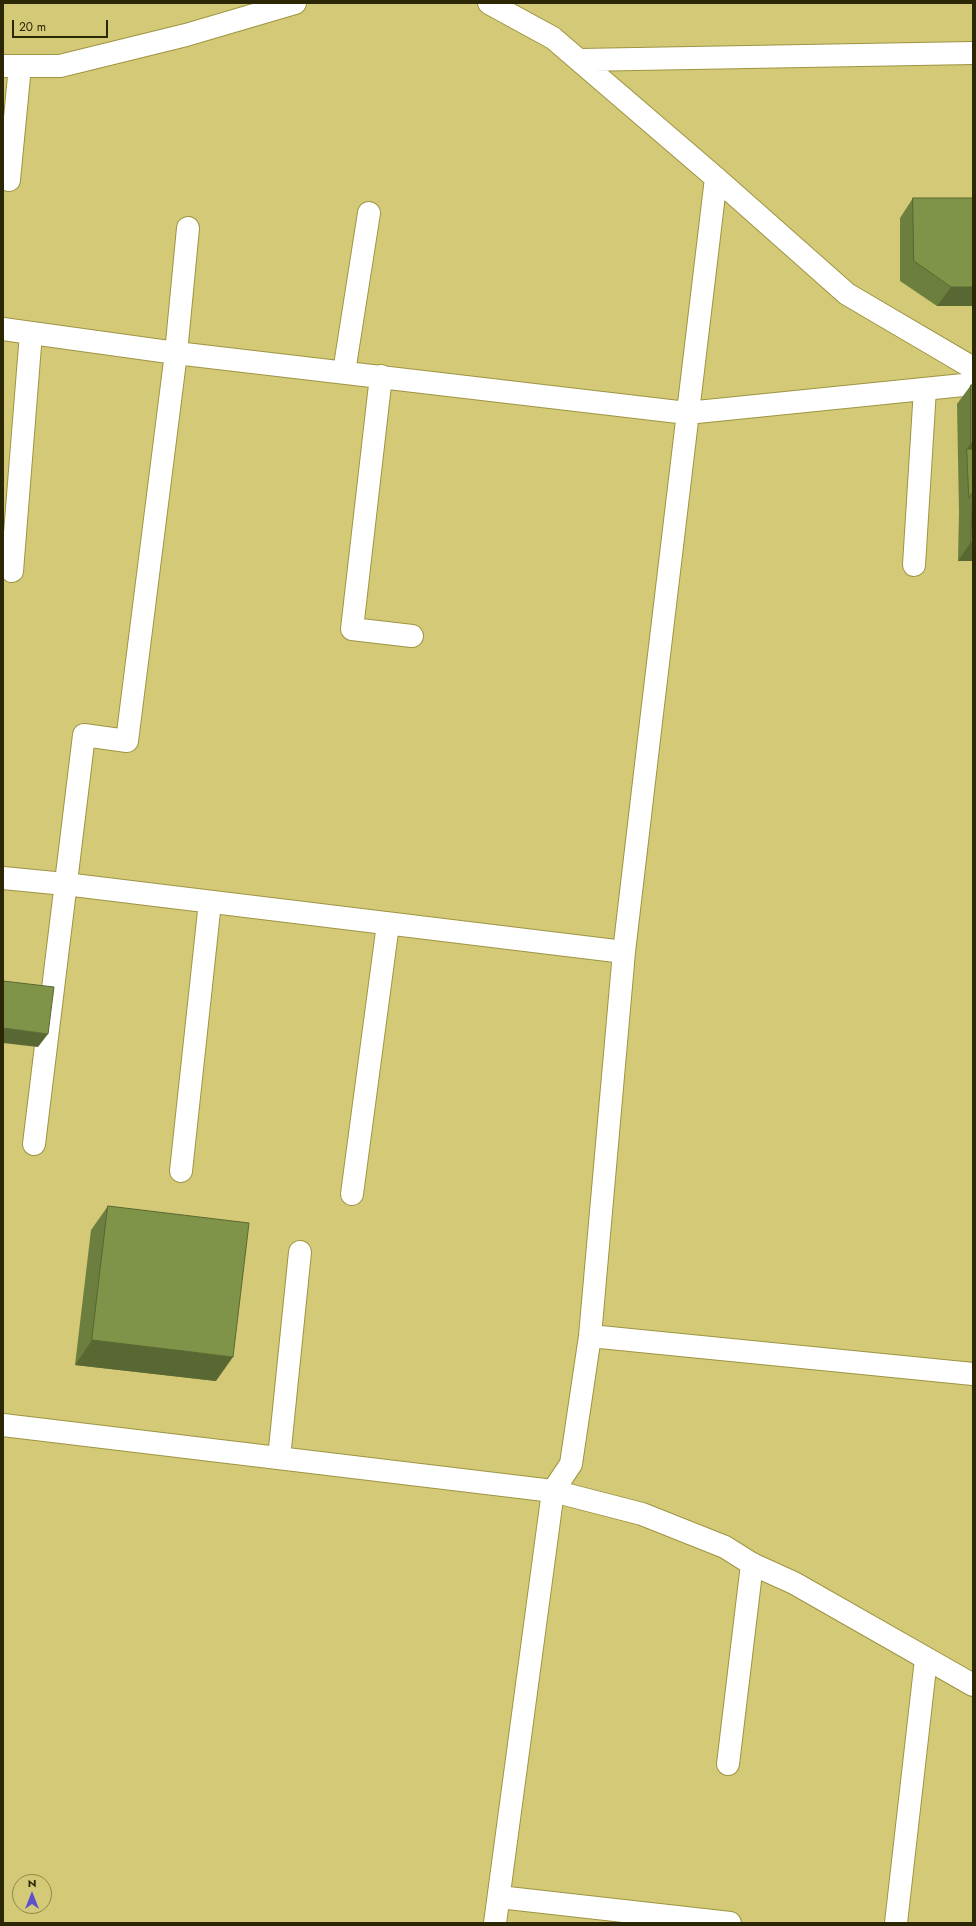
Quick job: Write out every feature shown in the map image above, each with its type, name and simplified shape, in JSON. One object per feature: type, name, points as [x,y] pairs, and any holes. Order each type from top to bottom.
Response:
[{"type":"street","points":[[10,180],[12,66],[60,66],[186,35],[295,3]]},
{"type":"street","points":[[489,3],[553,38],[716,178],[847,294],[973,368]]},
{"type":"street","points":[[580,60],[973,53]]},
{"type":"street","points":[[495,1923],[553,1491],[571,1464],[590,1336],[624,952],[716,178]]},
{"type":"street","points":[[344,372],[369,213]]},
{"type":"street","points":[[34,1144],[84,735],[127,741],[176,353],[188,228]]},
{"type":"street","points":[[3,329],[176,353],[687,413],[973,384]]},
{"type":"street","points":[[12,571],[31,333]]},
{"type":"street","points":[[381,376],[352,629],[412,636]]},
{"type":"street","points":[[914,565],[925,389]]},
{"type":"street","points":[[3,878],[65,884],[624,952]]},
{"type":"street","points":[[181,1171],[210,902]]},
{"type":"street","points":[[352,1194],[388,924]]},
{"type":"street","points":[[279,1458],[300,1252]]},
{"type":"street","points":[[590,1336],[973,1374]]},
{"type":"street","points":[[3,1425],[553,1491],[642,1514],[725,1547],[752,1564],[794,1583],[973,1686]]},
{"type":"street","points":[[728,1764],[752,1564]]},
{"type":"street","points":[[896,1923],[926,1659]]},
{"type":"street","points":[[499,1897],[730,1923]]},
{"type":"building","points":[[913,198],[973,198],[973,287],[951,287],[914,261]]},
{"type":"building","points":[[971,385],[973,385],[973,443],[971,443]]},
{"type":"building","points":[[967,449],[973,449],[973,492],[969,498]]},
{"type":"building","points":[[973,492],[973,542],[971,542]]},
{"type":"building","points":[[3,981],[54,987],[48,1034],[3,1028]]},
{"type":"building","points":[[108,1206],[249,1223],[233,1357],[92,1340]]}]
